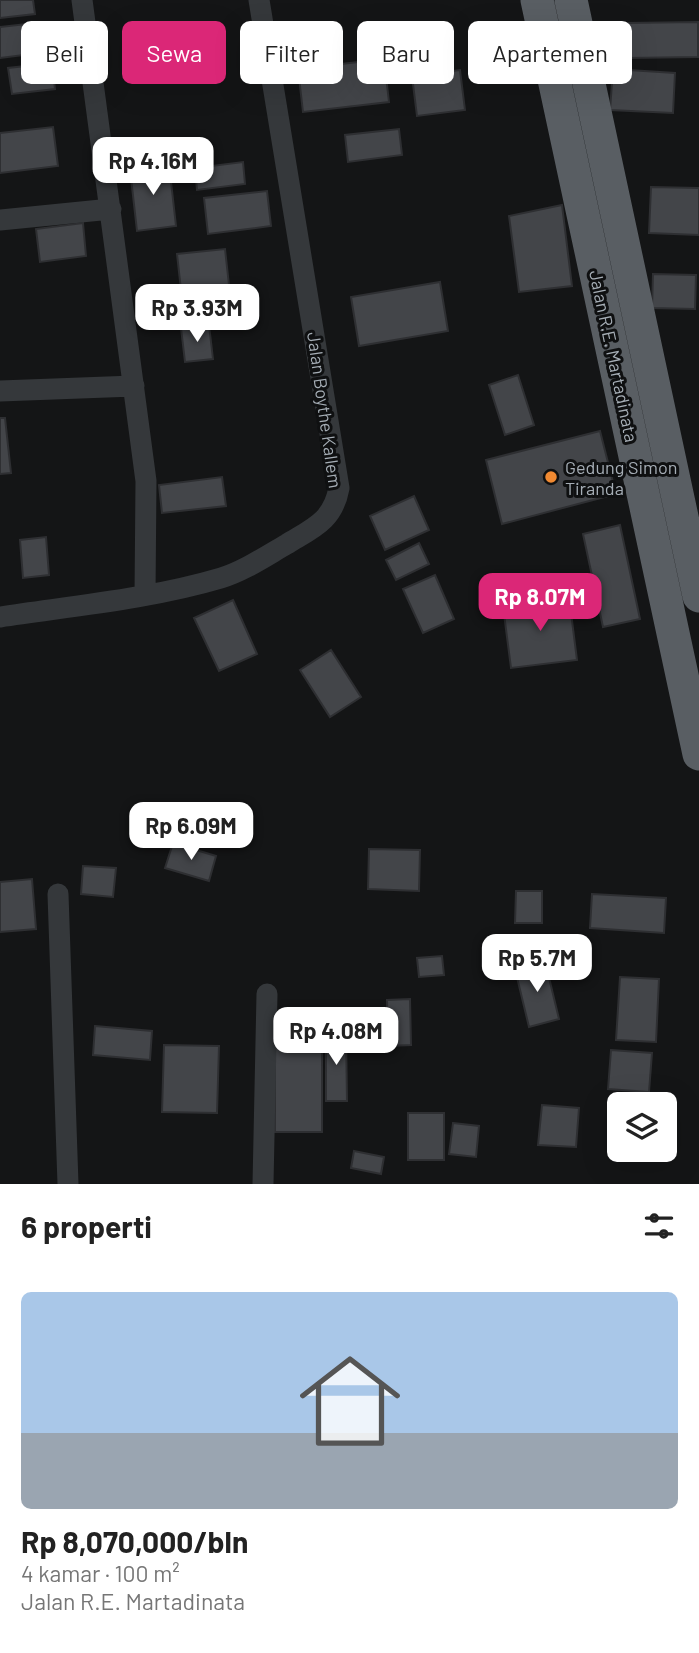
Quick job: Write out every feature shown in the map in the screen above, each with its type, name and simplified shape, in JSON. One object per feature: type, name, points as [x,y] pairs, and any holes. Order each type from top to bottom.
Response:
[{"type":"highway","points":[[539,7],[572,4]]},
{"type":"highway","name":"Jalan R.E. Martadinata","points":[[572,4],[699,596]]},
{"type":"highway","name":"Jalan R.E. Martadinata","points":[[539,7],[699,754]]},
{"type":"street","points":[[82,0],[146,481],[145,595]]},
{"type":"street","name":"Jalan Boythe Kallem","points":[[0,617],[145,595],[223,578],[260,560],[326,518],[337,502],[339,488],[259,0]]},
{"type":"street","points":[[0,220],[111,209]]},
{"type":"street","points":[[0,391],[134,386]]},
{"type":"street","points":[[58,894],[68,1184]]},
{"type":"street","points":[[263,1184],[267,994]]},
{"type":"building","points":[[0,0],[33,0],[35,14],[0,18]]},
{"type":"building","points":[[698,22],[698,57],[632,58],[632,23]]},
{"type":"building","points":[[21,25],[21,55],[0,58],[0,27]]},
{"type":"building","points":[[357,62],[357,84],[387,84],[389,102],[303,112],[300,84],[343,84],[343,64]]},
{"type":"building","points":[[21,67],[21,84],[54,84],[55,89],[12,94],[8,68]]},
{"type":"building","points":[[460,70],[465,110],[417,116],[413,84],[454,84],[454,71]]},
{"type":"building","points":[[632,70],[675,73],[673,113],[610,110],[612,84],[632,84]]},
{"type":"building","points":[[53,127],[58,166],[0,173],[0,133]]},
{"type":"building","points":[[399,129],[402,155],[348,162],[345,135]]},
{"type":"building","points":[[243,162],[245,184],[197,190],[195,168]]},
{"type":"building","points":[[169,164],[176,226],[137,231],[130,169]]},
{"type":"building","points":[[651,187],[699,188],[699,235],[649,233]]},
{"type":"building","points":[[267,191],[271,226],[208,234],[204,198]]},
{"type":"building","points":[[562,205],[572,286],[519,292],[509,216]]},
{"type":"building","points":[[83,223],[86,256],[40,262],[36,229]]},
{"type":"building","points":[[225,249],[230,294],[182,299],[177,254]]},
{"type":"building","points":[[653,274],[696,275],[695,309],[652,308]]},
{"type":"building","points":[[440,282],[448,331],[359,346],[351,297]]},
{"type":"building","points":[[209,325],[213,359],[185,362],[181,328]]},
{"type":"building","points":[[518,375],[534,425],[505,435],[489,385]]},
{"type":"building","points":[[0,418],[5,418],[11,473],[0,474]]},
{"type":"building","name":"Gedung Simon Tiranda","points":[[600,431],[616,494],[502,524],[486,460]]},
{"type":"building","points":[[222,477],[226,506],[162,513],[159,485]]},
{"type":"building","points":[[414,496],[429,530],[385,550],[370,516]]},
{"type":"building","points":[[620,525],[640,619],[603,627],[583,534]]},
{"type":"building","points":[[46,537],[49,575],[23,578],[20,540]]},
{"type":"building","points":[[419,543],[429,564],[396,580],[386,560]]},
{"type":"building","points":[[435,575],[454,619],[423,633],[403,589]]},
{"type":"building","points":[[569,597],[577,660],[511,668],[503,606]]},
{"type":"building","points":[[233,600],[257,654],[219,671],[194,618]]},
{"type":"building","points":[[331,650],[361,697],[330,717],[300,670]]},
{"type":"building","points":[[173,843],[216,856],[209,881],[165,868]]},
{"type":"building","points":[[369,849],[420,850],[419,891],[368,889]]},
{"type":"building","points":[[83,866],[116,868],[113,897],[81,894]]},
{"type":"building","points":[[32,879],[36,929],[0,932],[0,882]]},
{"type":"building","points":[[516,891],[542,891],[542,923],[515,923]]},
{"type":"building","points":[[592,894],[666,898],[664,933],[590,928]]},
{"type":"building","points":[[442,956],[444,975],[419,977],[417,958]]},
{"type":"building","points":[[545,961],[559,1019],[529,1027],[515,969]]},
{"type":"building","points":[[620,977],[659,979],[656,1042],[616,1040]]},
{"type":"building","points":[[410,999],[411,1045],[388,1046],[387,1000]]},
{"type":"building","points":[[95,1026],[152,1031],[150,1060],[93,1055]]},
{"type":"building","points":[[275,1032],[322,1032],[322,1132],[275,1132]]},
{"type":"building","points":[[326,1033],[346,1033],[347,1101],[326,1101]]},
{"type":"building","points":[[164,1045],[219,1046],[217,1113],[162,1112]]},
{"type":"building","points":[[611,1050],[652,1053],[649,1092],[608,1089]]},
{"type":"building","points":[[542,1105],[579,1108],[576,1147],[538,1145]]},
{"type":"building","points":[[408,1113],[444,1113],[444,1160],[408,1160]]},
{"type":"building","points":[[453,1123],[479,1126],[476,1157],[449,1154]]},
{"type":"building","points":[[354,1151],[384,1157],[381,1174],[351,1168]]},
{"type":"place","name":"Gedung Simon Tiranda","points":[[551,477]]}]
